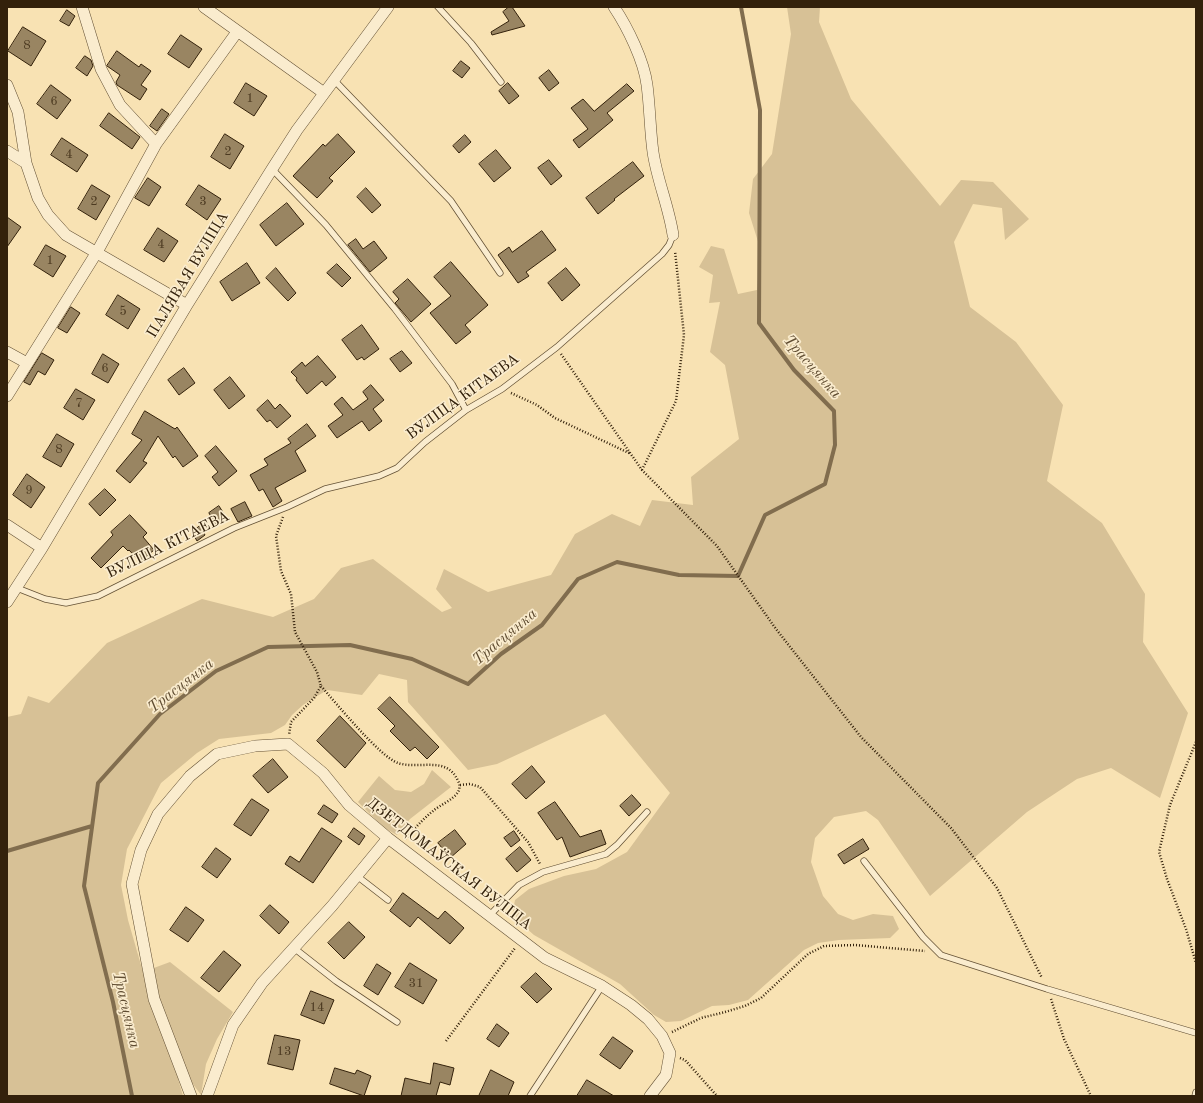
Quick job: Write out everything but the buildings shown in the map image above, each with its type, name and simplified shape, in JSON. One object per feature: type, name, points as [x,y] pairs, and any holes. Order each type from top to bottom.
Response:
[{"type":"street","points":[[82,7],[101,69],[120,105],[156,144]]},
{"type":"street","points":[[204,7],[324,93],[388,7]]},
{"type":"street","points":[[614,7],[632,39],[644,72],[647,85],[653,154],[670,214],[673,235]]},
{"type":"street","points":[[7,396],[97,252],[156,144],[237,32]]},
{"type":"street","points":[[7,85],[18,112],[26,163],[38,198],[48,215],[66,236],[97,252],[186,305]]},
{"type":"street","name":"ПАЛЯВАЯ ВУЛІЦА","points":[[7,602],[42,548],[186,305],[272,169],[324,93]]},
{"type":"street","points":[[7,151],[26,163]]},
{"type":"street","points":[[7,352],[27,363]]},
{"type":"street","points":[[7,525],[42,548]]},
{"type":"street","points":[[191,1096],[154,999],[132,884],[141,850],[158,814],[190,776],[217,754],[255,746],[288,744]]},
{"type":"street","name":"ДЗЕТДОМАЎСКАЯ ВУЛІЦА","points":[[288,744],[323,774],[349,805],[388,838],[521,940],[545,958],[602,986],[631,1005],[648,1019],[662,1036],[670,1053]]},
{"type":"street","points":[[207,1096],[233,1025],[262,983],[357,876],[388,838]]},
{"type":"street","points":[[650,1096],[666,1075],[670,1053]]},
{"type":"lane","points":[[438,7],[472,43],[501,82]]},
{"type":"lane","points":[[334,80],[451,201],[500,273]]},
{"type":"lane","points":[[272,169],[326,225],[390,303],[452,384],[466,410]]},
{"type":"lane","name":"ВУЛІЦА КІТАЕВА","points":[[17,588],[45,599],[66,603],[98,596],[234,528],[287,507],[325,489],[379,476],[397,468],[425,442],[466,410],[502,389],[557,347],[662,254],[669,245],[673,235]]},
{"type":"lane","points":[[490,915],[519,885],[544,872],[606,854],[617,845],[648,812]]},
{"type":"lane","points":[[864,861],[923,937],[942,955],[1047,989],[1196,1034]]},
{"type":"lane","points":[[357,876],[388,900]]},
{"type":"lane","points":[[294,948],[336,981],[397,1022]]},
{"type":"lane","points":[[530,1096],[602,986]]},
{"type":"lane","points":[[1195,1096],[1196,1092]]},
{"type":"path","points":[[642,470],[676,401],[684,335],[673,235]]},
{"type":"path","points":[[557,347],[642,470],[717,546],[776,629],[861,738],[951,828],[997,888],[1047,989],[1064,1039],[1091,1096]]},
{"type":"path","points":[[502,389],[537,405],[555,418],[631,454]]},
{"type":"path","points":[[287,507],[276,536],[280,571],[291,594],[295,632],[317,672],[320,686],[383,753],[397,763],[411,765],[439,765],[451,770],[460,785],[458,792],[432,811],[415,827],[400,847]]},
{"type":"path","points":[[288,744],[291,722],[314,698],[320,686]]},
{"type":"path","points":[[1196,742],[1170,805],[1159,852],[1167,879],[1186,929],[1196,963]]},
{"type":"path","points":[[460,785],[470,784],[480,787],[528,842],[544,872]]},
{"type":"path","points":[[446,1041],[521,940]]},
{"type":"path","points":[[662,1036],[701,1018],[738,1008],[761,998],[808,954],[824,946],[855,945],[920,950],[942,955]]},
{"type":"path","points":[[670,1053],[685,1060],[717,1096]]},
{"type":"shaded area","points":[[787,7],[820,7],[819,22],[851,99],[940,206],[961,180],[993,182],[1029,219],[1005,240],[1002,208],[973,204],[954,242],[970,307],[1016,342],[1063,405],[1047,481],[1102,523],[1145,594],[1143,642],[1188,713],[1160,798],[1111,768],[1077,779],[1027,812],[930,896],[878,820],[866,811],[834,817],[815,838],[811,862],[823,896],[838,914],[853,920],[873,914],[893,916],[899,929],[890,938],[839,940],[818,943],[804,950],[748,1000],[729,1005],[712,1006],[681,1021],[666,1022],[654,1015],[620,984],[534,935],[519,922],[513,911],[515,900],[529,889],[564,876],[596,869],[627,852],[670,793],[605,714],[497,764],[468,770],[408,702],[407,680],[379,674],[362,695],[327,690],[303,705],[292,715],[285,725],[271,733],[219,739],[197,753],[161,783],[127,849],[121,885],[128,920],[143,972],[170,962],[233,1012],[217,1039],[206,1064],[201,1095],[187,1076],[178,1079],[183,1096],[7,1096],[7,717],[21,714],[28,696],[49,703],[107,643],[202,599],[273,617],[314,599],[341,568],[373,559],[442,612],[452,608],[436,589],[444,569],[488,592],[551,575],[575,534],[612,514],[640,526],[652,500],[693,505],[691,477],[739,439],[725,365],[710,352],[720,302],[709,303],[713,275],[699,267],[711,246],[724,249],[738,294],[757,290],[761,251],[749,213],[753,179],[772,154],[791,34]]},
{"type":"shaded area","points":[[432,770],[451,787],[410,819],[397,835],[384,828],[358,802],[379,776],[395,790],[411,792],[424,784]]},
{"type":"waterway","name":"Трасцянка","points":[[132,1096],[113,1002],[84,886],[98,783],[160,714],[216,671],[268,647],[350,645],[412,659],[468,684],[501,654],[542,625],[578,579],[617,562],[679,575],[738,576],[765,515],[825,484],[835,445],[834,411],[794,370],[759,323],[760,110],[741,7]]},
{"type":"waterway","points":[[7,851],[92,826]]}]
